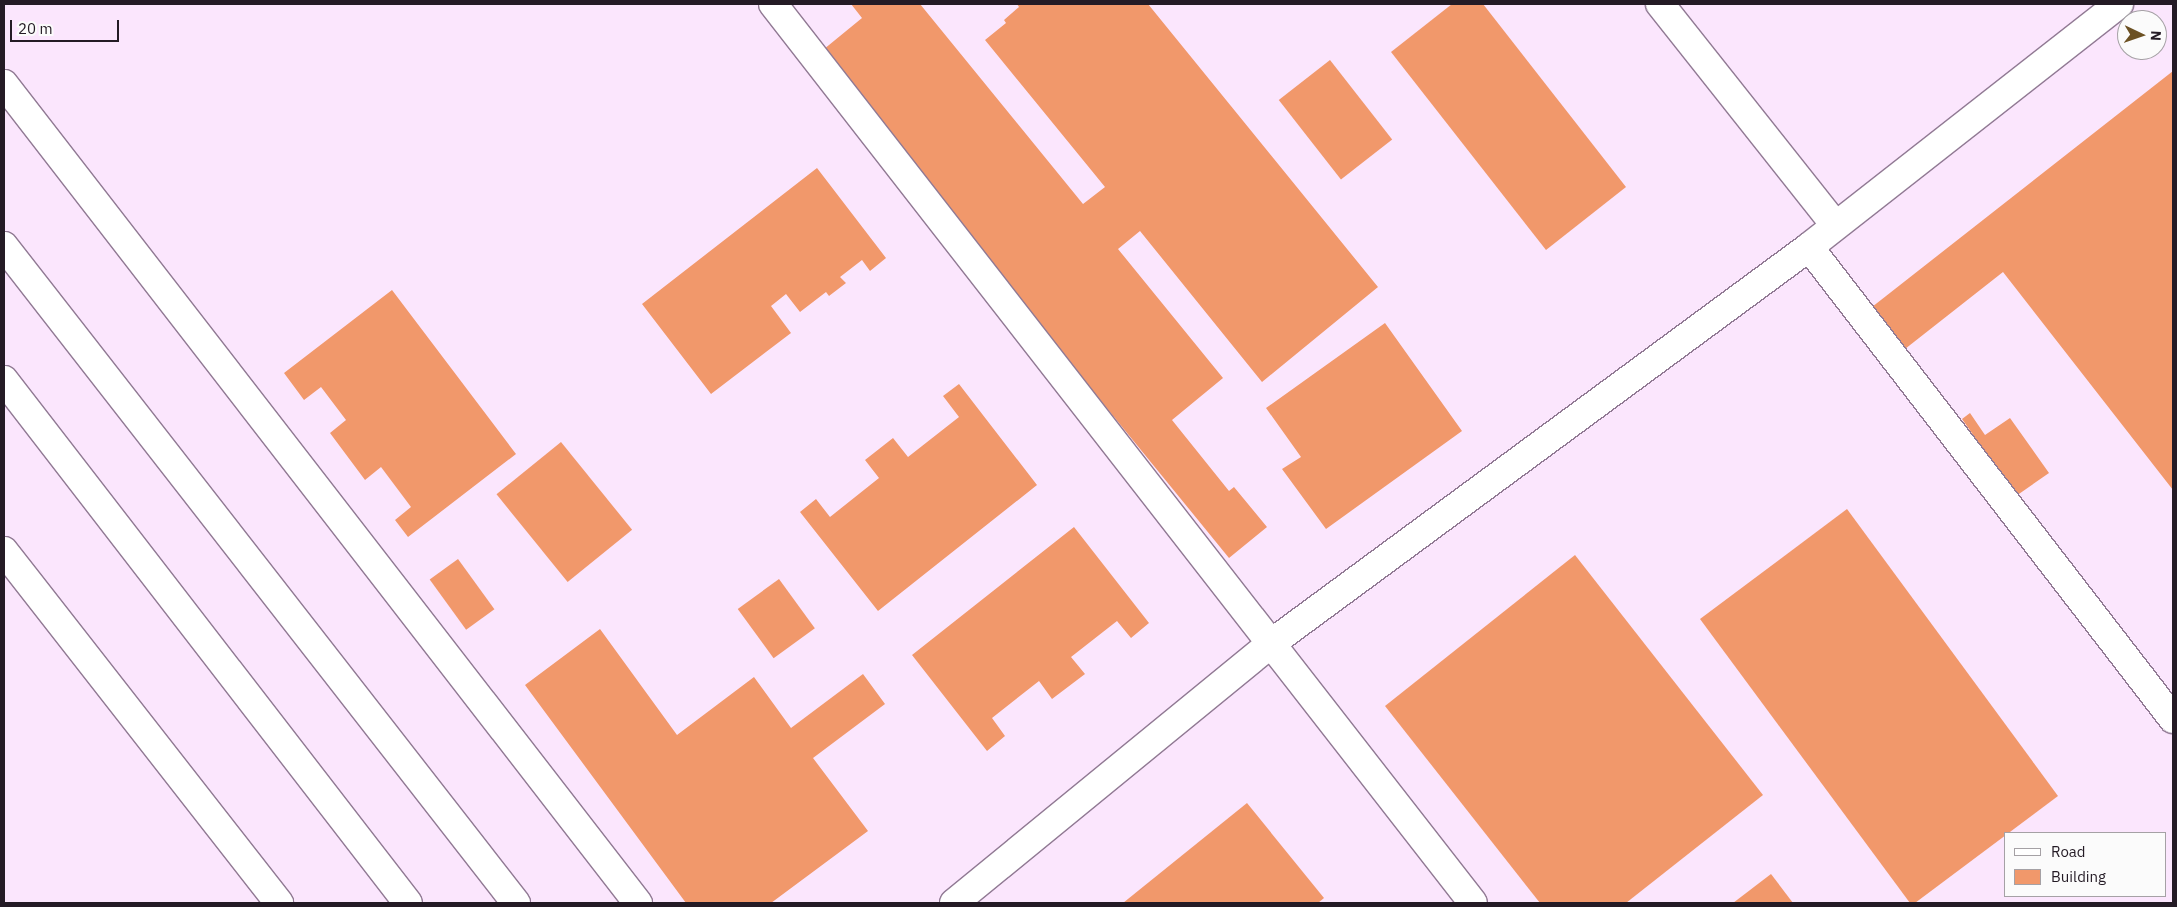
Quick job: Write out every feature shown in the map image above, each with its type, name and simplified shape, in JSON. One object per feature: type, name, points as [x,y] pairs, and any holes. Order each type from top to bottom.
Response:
[{"type":"street","points":[[773,4],[1273,642],[1474,903]]},
{"type":"street","points":[[1660,4],[1835,225]]},
{"type":"street","points":[[954,903],[1273,642],[1809,247],[2120,4]]},
{"type":"street","points":[[4,84],[638,903]]},
{"type":"street","points":[[4,246],[516,903]]},
{"type":"street","points":[[1809,247],[2173,719]]},
{"type":"street","points":[[4,380],[408,903]]},
{"type":"street","points":[[4,551],[279,903]]},
{"type":"building","points":[[851,4],[920,4],[1083,204],[1105,187],[985,40],[1006,23],[1004,20],[1019,7],[1017,4],[1148,4],[1378,287],[1262,382],[1140,231],[1118,249],[1223,378],[1172,420],[1229,491],[1234,487],[1267,527],[1229,558],[818,54],[862,18]]},
{"type":"building","points":[[1452,4],[1483,4],[1626,187],[1546,250],[1391,52]]},
{"type":"building","points":[[1330,60],[1392,140],[1341,180],[1279,100]]},
{"type":"building","points":[[2173,71],[2173,490],[2003,272],[1905,349],[1872,307]]},
{"type":"building","points":[[817,168],[886,258],[870,271],[862,260],[840,277],[846,283],[829,296],[826,292],[800,312],[786,294],[771,306],[791,333],[711,394],[642,304]]},
{"type":"building","points":[[392,290],[516,454],[408,537],[395,520],[411,507],[381,467],[365,480],[330,433],[346,420],[321,387],[304,400],[284,373]]},
{"type":"building","points":[[1385,323],[1462,431],[1326,529],[1282,469],[1301,457],[1266,408]]},
{"type":"building","points":[[959,384],[1037,485],[878,611],[800,512],[816,499],[830,517],[879,478],[865,460],[893,438],[908,457],[959,417],[943,396]]},
{"type":"building","points":[[1970,413],[1985,435],[2010,418],[2049,473],[2016,496],[1962,419]]},
{"type":"building","points":[[561,442],[632,530],[568,582],[496,494]]},
{"type":"building","points":[[1847,509],[2058,796],[2010,832],[2004,832],[2004,836],[1915,903],[1910,903],[1700,619]]},
{"type":"building","points":[[1074,527],[1149,623],[1131,638],[1117,621],[1071,657],[1085,674],[1052,699],[1039,681],[992,718],[1005,736],[987,751],[912,655]]},
{"type":"building","points":[[1575,555],[1763,795],[1626,903],[1540,903],[1385,706]]},
{"type":"building","points":[[458,559],[494,609],[466,630],[430,580]]},
{"type":"building","points":[[779,579],[815,628],[774,658],[738,609]]},
{"type":"building","points":[[600,629],[677,735],[754,677],[791,728],[863,674],[885,704],[813,758],[868,831],[771,903],[686,903],[525,685]]},
{"type":"building","points":[[1247,803],[1324,898],[1318,903],[1123,903]]},
{"type":"building","points":[[1771,874],[1793,903],[1733,903]]}]
